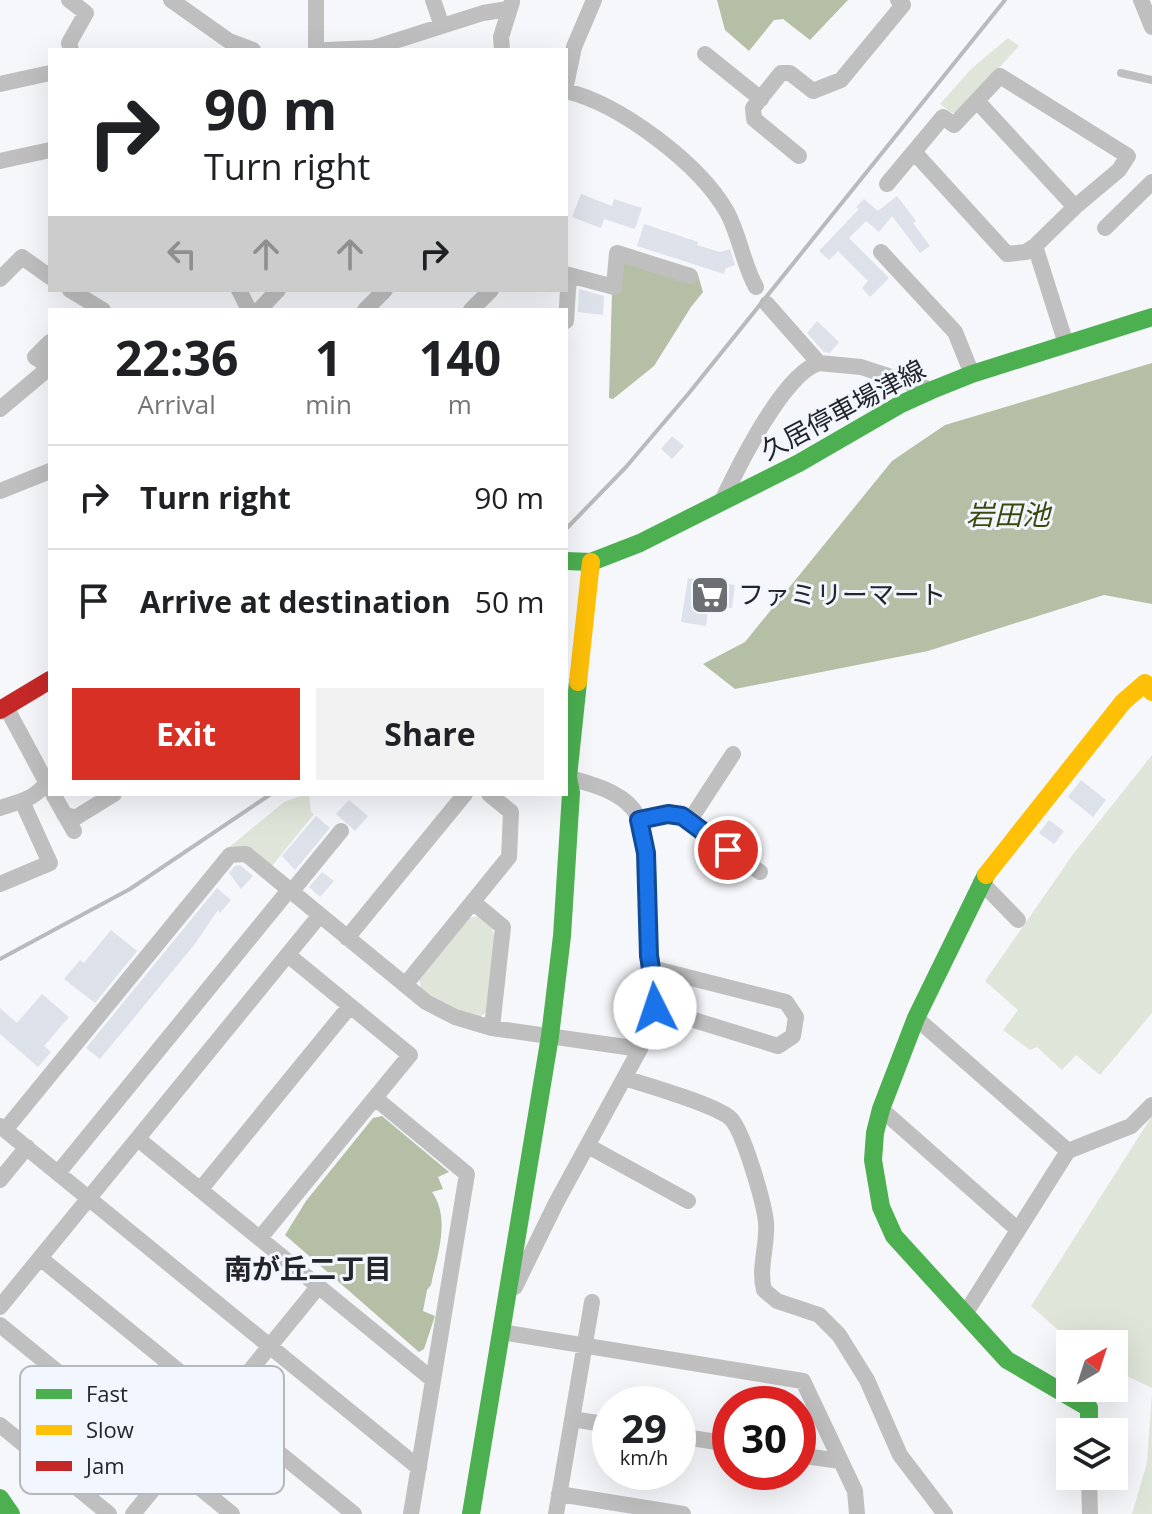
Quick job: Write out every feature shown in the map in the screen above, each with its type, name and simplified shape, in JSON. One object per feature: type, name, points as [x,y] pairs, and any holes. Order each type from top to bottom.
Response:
[{"type":"street","points":[[69,0],[86,13],[69,43],[70,48]]},
{"type":"street","points":[[171,0],[229,41],[248,48]]},
{"type":"street","points":[[316,0],[316,48]]},
{"type":"street","points":[[433,0],[442,26]]},
{"type":"street","points":[[568,78],[574,47],[594,0]]},
{"type":"street","points":[[799,156],[754,119],[753,108],[781,73],[790,73],[813,91],[841,80],[903,5],[898,0]]},
{"type":"street","points":[[1141,0],[1152,27]]},
{"type":"street","points":[[373,48],[511,5]]},
{"type":"street","points":[[502,48],[501,37],[511,5]]},
{"type":"street","points":[[705,54],[761,99]]},
{"type":"street","points":[[0,84],[48,73]]},
{"type":"street","points":[[887,184],[943,117],[954,125],[1000,76],[1128,156],[1119,170],[1035,246],[1026,252],[1007,254],[914,152]]},
{"type":"street","points":[[568,89],[621,113],[690,168],[726,211],[756,287]]},
{"type":"street","points":[[977,101],[1075,207]]},
{"type":"street","points":[[0,161],[48,150]]},
{"type":"street","points":[[1105,228],[1152,182]]},
{"type":"street","points":[[1035,246],[1066,344]]},
{"type":"street","points":[[881,252],[955,332],[972,374]]},
{"type":"street","points":[[568,274],[614,287],[617,253],[690,276]]},
{"type":"street","points":[[0,279],[22,257],[48,276]]},
{"type":"street","points":[[72,292],[91,307]]},
{"type":"street","points":[[261,308],[276,292]]},
{"type":"street","points":[[367,308],[383,292]]},
{"type":"street","points":[[473,308],[489,292]]},
{"type":"street","points":[[767,304],[819,363]]},
{"type":"street","name":"久居停車場津線","points":[[568,561],[591,562],[640,543],[932,390],[972,374],[1152,317]]},
{"type":"street","points":[[48,344],[35,357],[48,366]]},
{"type":"street","points":[[721,503],[735,472],[800,373],[819,363],[861,367],[932,390]]},
{"type":"street","points":[[0,409],[48,369]]},
{"type":"street","points":[[0,471],[4,489],[48,472]]},
{"type":"street","points":[[568,768],[591,562]]},
{"type":"street","points":[[48,681],[3,708],[48,786]]},
{"type":"street","points":[[1089,1418],[1089,1408],[1007,1360],[901,1244],[881,1207],[873,1160],[875,1133],[881,1109],[916,1018],[981,882],[1123,702],[1145,683],[1152,692]]},
{"type":"street","points":[[690,820],[733,754]]},
{"type":"street","points":[[505,1306],[556,1203],[640,1049],[655,1008],[650,991],[652,968],[646,853],[639,820],[633,809],[617,794],[568,777]]},
{"type":"street","points":[[471,1514],[550,1036],[562,936],[571,793],[568,781]]},
{"type":"street","points":[[0,808],[48,790]]},
{"type":"street","points":[[54,796],[74,831]]},
{"type":"street","points":[[64,814],[75,818],[111,796]]},
{"type":"street","points":[[347,938],[463,796]]},
{"type":"street","points":[[405,985],[509,857],[511,812],[491,796]]},
{"type":"street","points":[[0,884],[50,863],[24,801]]},
{"type":"street","points":[[639,820],[675,814],[690,820],[760,872]]},
{"type":"street","points":[[58,1173],[341,831]]},
{"type":"street","points":[[419,1468],[2,1128],[230,855],[246,854],[405,985],[444,1012],[492,1028],[640,1049]]},
{"type":"street","points":[[981,882],[1018,920]]},
{"type":"street","points":[[473,902],[503,927],[492,1028]]},
{"type":"street","points":[[0,1307],[320,915]]},
{"type":"street","points":[[260,1238],[410,1055],[288,955]]},
{"type":"street","points":[[652,968],[786,1002],[796,1017],[793,1036],[778,1046],[655,1008]]},
{"type":"street","points":[[200,1190],[350,1006]]},
{"type":"street","points":[[916,1018],[1068,1151]]},
{"type":"street","points":[[625,1078],[718,1111],[736,1124],[765,1210],[764,1290],[777,1301],[809,1310],[831,1324],[867,1380],[900,1455],[945,1514]]},
{"type":"street","points":[[375,1098],[467,1174],[411,1514]]},
{"type":"street","points":[[965,1314],[1068,1151],[1131,1126],[1152,1105]]},
{"type":"street","points":[[881,1109],[1017,1229]]},
{"type":"street","points":[[138,1139],[433,1380]]},
{"type":"street","points":[[588,1146],[688,1201]]},
{"type":"street","points":[[0,1180],[27,1147]]},
{"type":"street","points":[[520,1212],[540,1216],[556,1203]]},
{"type":"street","points":[[40,1258],[173,1366]]},
{"type":"street","points":[[255,1366],[318,1287]]},
{"type":"street","points":[[556,1514],[592,1302]]},
{"type":"street","points":[[0,1325],[51,1366]]},
{"type":"street","points":[[501,1332],[803,1381],[855,1491],[857,1514]]},
{"type":"street","points":[[572,1419],[592,1422]]},
{"type":"street","points":[[0,1425],[20,1441]]},
{"type":"street","points":[[284,1457],[354,1514]]},
{"type":"street","points":[[816,1458],[840,1461]]},
{"type":"street","points":[[1089,1490],[1090,1514]]},
{"type":"street","points":[[85,1494],[109,1514]]},
{"type":"street","points":[[133,1514],[149,1494]]},
{"type":"street","points":[[208,1494],[232,1514]]},
{"type":"street","points":[[559,1494],[683,1514]]},
{"type":"street","points":[[0,1498],[11,1514]]},
{"type":"lane","points":[[1121,73],[1152,80]]},
{"type":"shaded area","points":[[1008,38],[1019,46],[960,111],[952,113],[940,104],[971,69]]},
{"type":"shaded area","points":[[1152,755],[1152,1013],[1100,1075],[1076,1055],[1062,1070],[1037,1047],[1030,1050],[1003,1030],[1018,1010],[985,981],[1074,853]]},
{"type":"shaded area","points":[[309,796],[314,814],[272,866],[248,846],[227,849],[284,802]]},
{"type":"shaded area","points":[[479,916],[491,927],[495,936],[487,1012],[478,1018],[452,1008],[421,989],[419,977],[469,918]]},
{"type":"shaded area","points":[[1152,1116],[1152,1388],[1128,1377],[1128,1330],[1058,1330],[1031,1306]]},
{"type":"shaded area","points":[[1152,1391],[1152,1514],[1132,1514],[1147,1463]]},
{"type":"water","points":[[717,0],[848,0],[810,40],[783,19],[774,20],[749,51],[725,30]]},
{"type":"water","points":[[619,262],[694,273],[698,275],[703,292],[654,366],[613,399],[609,398],[612,292]]},
{"type":"water","name":"岩田池","points":[[1152,363],[1152,604],[1104,595],[928,651],[735,689],[703,664],[745,642],[892,461],[945,425]]},
{"type":"water","points":[[382,1116],[449,1172],[438,1177],[443,1189],[432,1192],[438,1203],[442,1225],[423,1311],[435,1316],[424,1349],[419,1352],[285,1235],[306,1201],[373,1118]]},
{"type":"building","points":[[581,194],[612,206],[614,199],[642,208],[635,229],[604,219],[601,228],[572,217]]},
{"type":"building","points":[[897,196],[930,246],[920,253],[892,216],[879,232],[866,221],[849,238],[889,278],[870,297],[862,288],[868,281],[838,251],[829,260],[819,251],[859,209],[856,207],[864,199],[878,211]]},
{"type":"building","points":[[644,224],[720,252],[730,249],[735,265],[726,268],[724,274],[637,246]]},
{"type":"building","points":[[579,289],[604,296],[603,315],[578,312]]},
{"type":"building","points":[[817,321],[839,342],[830,353],[824,352],[807,333]]},
{"type":"building","points":[[672,436],[684,446],[672,459],[661,449]]},
{"type":"building","name":"ファミリーマート","points":[[688,578],[735,585],[732,608],[709,604],[706,626],[681,622]]},
{"type":"building","points":[[1081,780],[1106,800],[1093,817],[1068,797]]},
{"type":"building","points":[[349,800],[368,816],[355,831],[336,814]]},
{"type":"building","points":[[316,816],[330,828],[295,870],[282,856]]},
{"type":"building","points":[[1049,820],[1064,831],[1054,844],[1039,833]]},
{"type":"building","points":[[240,865],[253,876],[241,889],[229,873]]},
{"type":"building","points":[[322,872],[334,881],[320,897],[309,887]]},
{"type":"building","points":[[217,888],[231,900],[220,913],[218,910],[194,945],[100,1059],[86,1048]]},
{"type":"building","points":[[111,930],[137,951],[95,1003],[64,979],[80,960],[84,963]]},
{"type":"building","points":[[42,994],[69,1017],[44,1046],[51,1052],[38,1067],[0,1034],[0,1008],[17,1023]]},
{"type":"railway","points":[[568,527],[626,467],[689,393],[1005,0]]},
{"type":"railway","points":[[0,959],[130,889],[268,796]]},
{"type":"traffic: fast","points":[[568,561],[591,562],[640,543],[799,463],[901,404],[932,390],[972,374],[1152,317]]},
{"type":"traffic: fast","points":[[471,1514],[550,1036],[562,936],[571,793],[568,777],[578,682]]},
{"type":"traffic: fast","points":[[986,875],[916,1018],[881,1109],[873,1160],[881,1207],[894,1236],[1007,1360],[1089,1408],[1089,1418]]},
{"type":"traffic: fast","points":[[0,1498],[11,1514]]},
{"type":"traffic: slow","points":[[578,682],[591,562]]},
{"type":"traffic: slow","points":[[986,875],[1123,702],[1145,683],[1152,692]]},
{"type":"traffic: jam","points":[[0,710],[48,681]]},
{"type":"place","name":"ファミリーマート","points":[[710,595]]},
{"type":"district","name":"南が丘二丁目","points":[[308,1269]]},
{"type":"route","points":[[655,1008],[650,991],[652,968],[646,853],[639,820],[668,814],[682,816],[728,850]]}]
